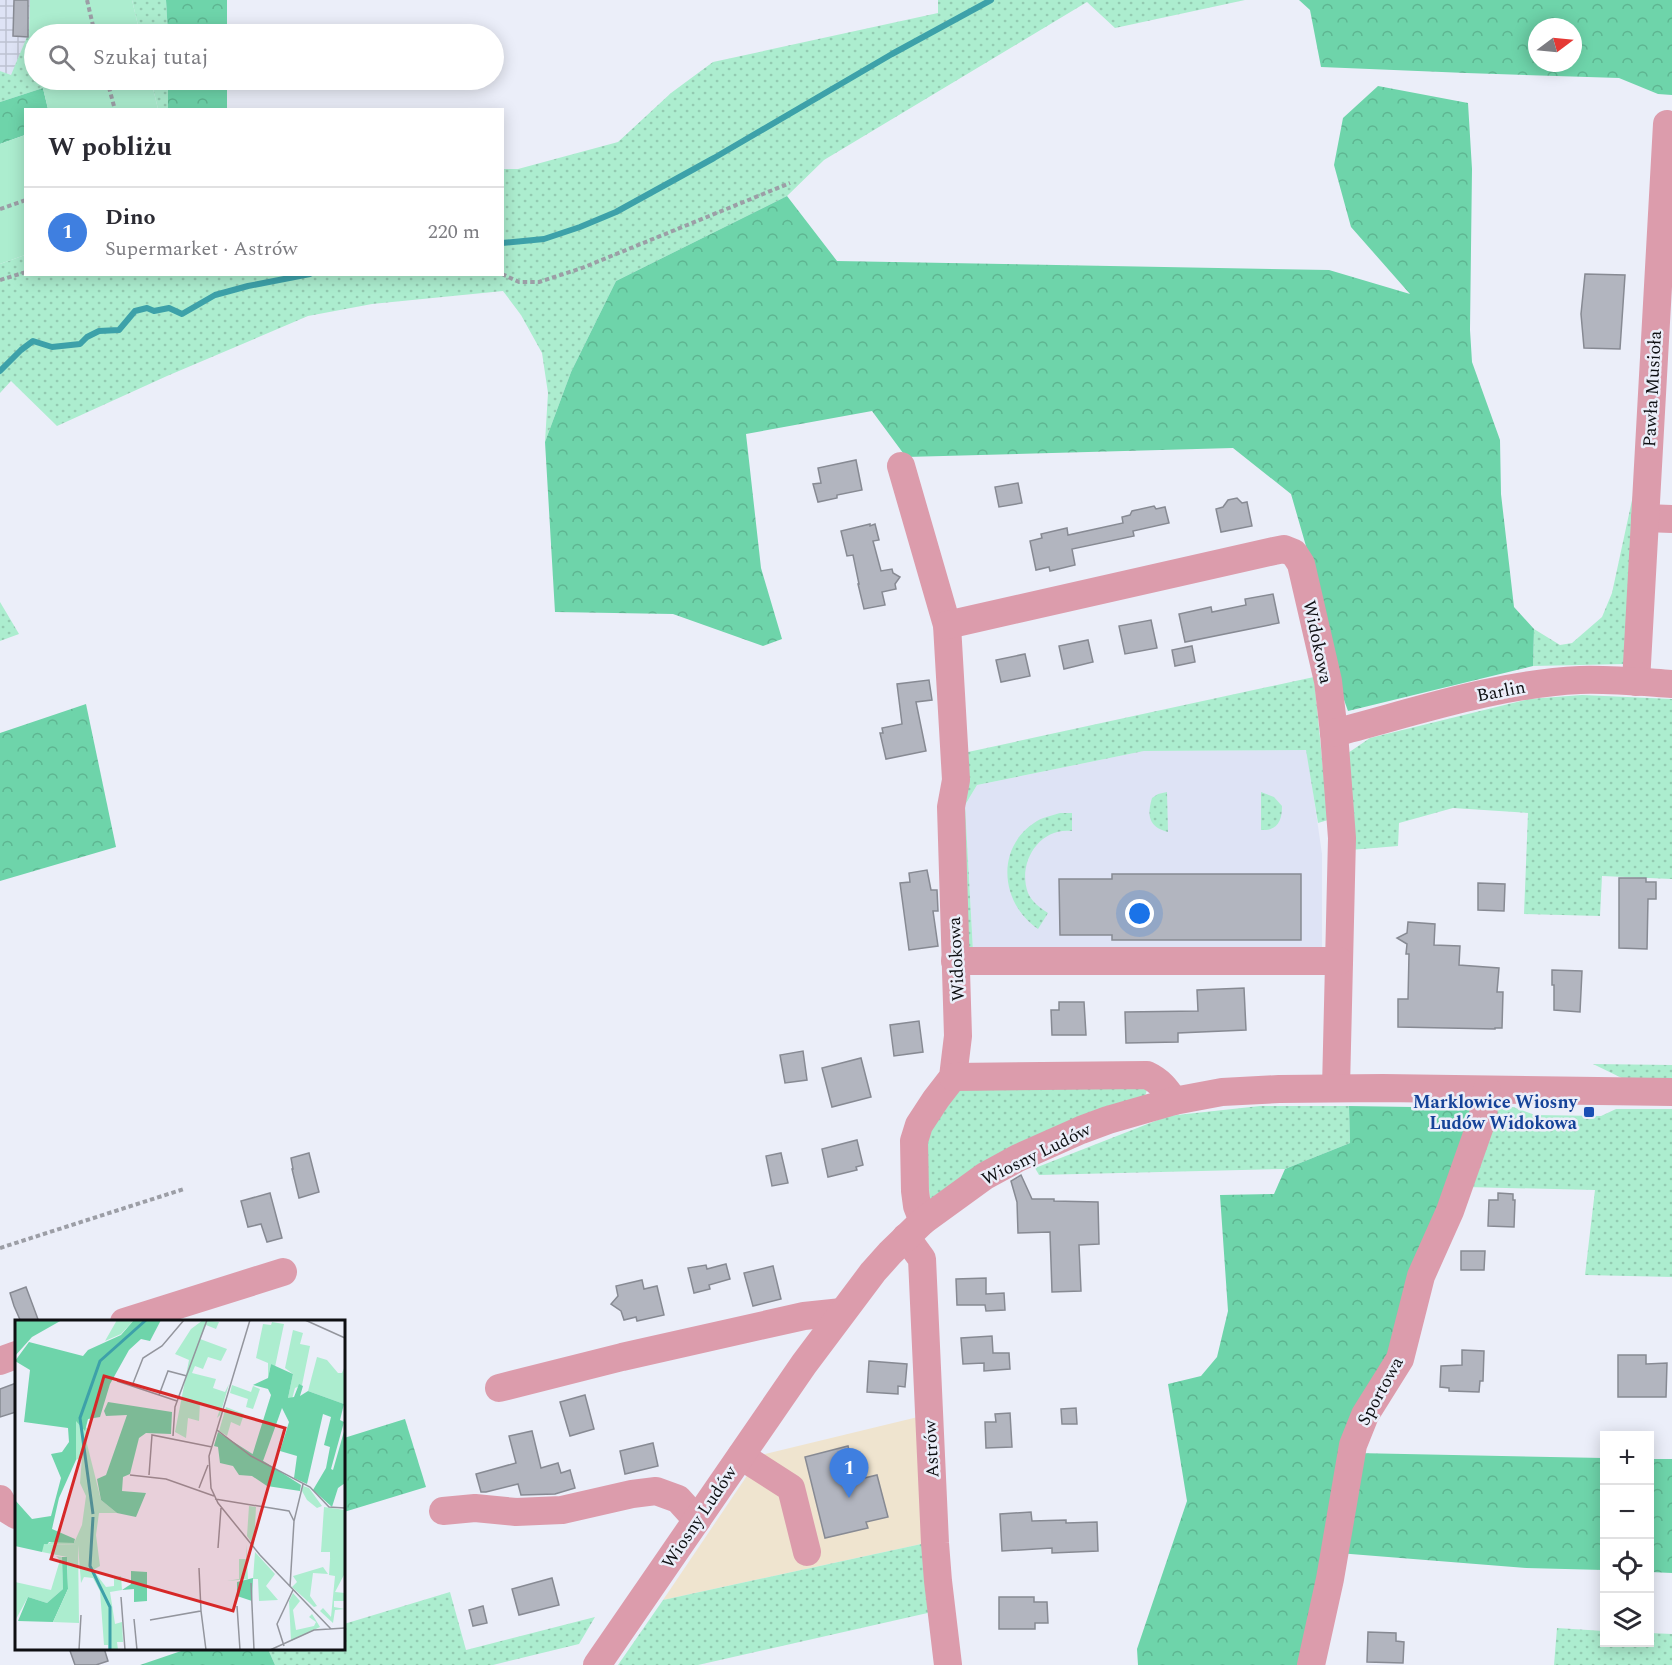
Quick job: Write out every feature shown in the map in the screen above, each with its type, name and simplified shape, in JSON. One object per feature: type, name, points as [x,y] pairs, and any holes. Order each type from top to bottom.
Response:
[{"type":"street","name":"Pawła Musioła","points":[[1636,681],[1659,519],[1667,124]]},
{"type":"street","name":"Widokowa","points":[[901,466],[947,625],[956,780],[951,807],[958,1036],[953,1077]]},
{"type":"street","name":"Widokowa","points":[[947,625],[1284,549],[1294,554],[1301,564],[1328,681],[1334,733],[1342,838],[1336,1088]]},
{"type":"street","name":"Barlin","points":[[1334,733],[1421,708],[1533,684],[1581,680],[1672,684]]},
{"type":"street","points":[[955,961],[1339,961]]},
{"type":"street","points":[[915,1229],[917,1206],[914,1141],[919,1125],[953,1077],[1147,1075],[1157,1080],[1174,1101]]},
{"type":"street","name":"Wiosny Ludów","points":[[597,1665],[798,1372],[873,1272],[915,1229],[985,1176],[1018,1158],[1081,1130],[1125,1115],[1194,1096],[1241,1091],[1336,1088],[1672,1092]]},
{"type":"street","name":"Sportowa","points":[[1311,1665],[1330,1579],[1353,1445],[1365,1415],[1400,1359],[1421,1276],[1450,1211],[1482,1120],[1487,1090]]},
{"type":"street","name":"Astrów","points":[[915,1229],[922,1259],[935,1543],[948,1665]]},
{"type":"street","points":[[130,1320],[283,1272]]},
{"type":"street","points":[[499,1388],[622,1357],[804,1316],[842,1312]]},
{"type":"street","points":[[0,1361],[15,1356]]},
{"type":"street","points":[[741,1456],[791,1488],[807,1552]]},
{"type":"street","points":[[443,1511],[474,1508],[516,1512],[562,1510],[632,1494],[656,1491],[678,1499],[697,1520]]},
{"type":"street","points":[[0,1499],[5,1508],[15,1514]]},
{"type":"path","points":[[87,0],[93,24]]},
{"type":"path","points":[[110,90],[114,108]]},
{"type":"path","points":[[504,275],[519,282],[539,282],[582,268],[790,183]]},
{"type":"path","points":[[0,209],[24,201]]},
{"type":"path","points":[[0,280],[24,273]]},
{"type":"path","points":[[0,1248],[184,1189]]},
{"type":"shaded area","points":[[0,0],[30,0],[29,24],[24,24],[24,44],[11,76],[0,71]]},
{"type":"shaded area","points":[[1307,750],[1322,854],[1322,969],[973,951],[965,805],[977,785],[1144,751]]},
{"type":"shaded area","points":[[922,1416],[926,1543],[663,1600],[761,1455]]},
{"type":"green space","points":[[30,0],[132,0],[138,24],[29,24]]},
{"type":"green space","points":[[132,0],[166,0],[167,24],[138,24]]},
{"type":"green space","points":[[166,0],[227,0],[227,24],[167,24]]},
{"type":"green space","points":[[938,0],[1245,0],[1115,28],[1087,2],[824,160],[787,196],[616,281],[571,372],[545,442],[548,393],[542,353],[521,315],[503,291],[372,304],[308,316],[57,426],[11,381],[0,393],[0,264],[24,255],[24,276],[504,276],[504,169],[518,169],[618,142],[671,93],[713,62],[938,13]]},
{"type":"green space","points":[[1299,0],[1672,0],[1672,95],[1658,94],[1619,78],[1321,67],[1310,10]]},
{"type":"green space","points":[[24,44],[24,90],[37,90],[0,102],[0,71],[11,75]]},
{"type":"green space","points":[[1378,86],[1468,103],[1472,169],[1470,330],[1472,362],[1500,440],[1501,494],[1514,607],[1534,629],[1533,666],[1348,711],[1335,675],[1312,567],[1291,494],[1233,448],[906,457],[872,411],[746,434],[761,568],[782,639],[763,646],[673,614],[555,612],[545,442],[571,372],[616,281],[787,196],[837,261],[1329,270],[1410,294],[1351,227],[1334,165],[1343,118]]},
{"type":"green space","points":[[43,90],[48,108],[24,108],[24,135],[0,144],[0,102]]},
{"type":"green space","points":[[43,90],[153,90],[158,108],[48,108]]},
{"type":"green space","points":[[153,90],[168,90],[168,108],[158,108]]},
{"type":"green space","points":[[168,90],[227,90],[227,108],[168,108]]},
{"type":"green space","points":[[24,135],[24,255],[0,264],[0,144]]},
{"type":"green space","points":[[1640,463],[1627,664],[1533,666],[1534,629],[1560,645],[1572,643],[1602,617],[1612,593]]},
{"type":"green space","points":[[0,602],[19,634],[0,641]]},
{"type":"green space","points":[[1314,677],[1328,820],[1318,823],[1306,750],[1144,751],[977,785],[965,805],[973,951],[961,951],[957,812],[968,752]]},
{"type":"green space","points":[[1582,695],[1672,699],[1672,879],[1602,876],[1600,916],[1524,914],[1528,813],[1453,808],[1399,823],[1398,846],[1350,850],[1348,753],[1370,738],[1529,699]]},
{"type":"green space","points":[[86,704],[116,847],[0,881],[0,733]]},
{"type":"green space","points":[[1167,792],[1168,832],[1156,827],[1150,815],[1152,798]]},
{"type":"green space","points":[[1261,792],[1274,797],[1282,806],[1278,824],[1267,830],[1261,830]]},
{"type":"green space","points":[[1060,813],[1072,813],[1072,831],[1060,831],[1050,835],[1033,849],[1028,859],[1025,882],[1028,893],[1037,905],[1048,913],[1038,929],[1016,906],[1010,891],[1008,861],[1021,834],[1037,821]]},
{"type":"green space","points":[[1593,1064],[1672,1065],[1672,1081],[1628,1081]]},
{"type":"green space","points":[[956,1083],[1143,1083],[1147,1090],[1144,1099],[930,1201],[924,1126]]},
{"type":"green space","points":[[1260,1106],[1349,1106],[1350,1143],[1285,1169],[1039,1175],[1035,1168],[1168,1116]]},
{"type":"green space","points":[[1349,1106],[1475,1108],[1405,1300],[1306,1665],[1138,1665],[1137,1649],[1187,1501],[1168,1384],[1201,1376],[1217,1357],[1228,1311],[1220,1195],[1274,1194],[1285,1169],[1350,1143]]},
{"type":"green space","points":[[1491,1107],[1513,1107],[1535,1115],[1601,1116],[1616,1109],[1672,1109],[1672,1277],[1585,1275],[1595,1190],[1466,1187]]},
{"type":"green space","points":[[405,1419],[426,1487],[345,1512],[345,1438]]},
{"type":"green space","points":[[1356,1453],[1600,1458],[1600,1570],[1526,1568],[1338,1553]]},
{"type":"green space","points":[[1654,1459],[1672,1459],[1672,1573],[1654,1572]]},
{"type":"green space","points":[[926,1543],[932,1612],[698,1665],[618,1665],[663,1600]]},
{"type":"green space","points":[[450,1592],[466,1650],[595,1617],[579,1644],[493,1665],[275,1665],[268,1650],[345,1650],[345,1624]]},
{"type":"green space","points":[[1557,1628],[1600,1631],[1600,1647],[1654,1647],[1654,1633],[1672,1634],[1672,1665],[1554,1665]]},
{"type":"green space","points":[[184,1650],[268,1650],[275,1665],[140,1665]]},
{"type":"building","points":[[14,0],[28,0],[28,24],[24,24],[24,37],[13,36]]},
{"type":"building","points":[[1585,274],[1625,275],[1620,349],[1584,348],[1581,314]]},
{"type":"building","points":[[856,460],[862,490],[818,502],[813,484],[821,483],[818,468]]},
{"type":"building","points":[[1018,483],[1022,503],[999,507],[995,487]]},
{"type":"building","points":[[1237,498],[1242,503],[1247,502],[1252,526],[1221,532],[1216,509],[1223,507],[1228,500]]},
{"type":"building","points":[[1154,506],[1156,509],[1165,507],[1169,523],[1133,531],[1134,536],[1072,549],[1075,565],[1050,571],[1049,567],[1036,570],[1030,541],[1042,538],[1041,534],[1067,528],[1068,535],[1123,523],[1122,517],[1130,515],[1132,511]]},
{"type":"building","points":[[870,524],[870,526],[875,524],[879,540],[873,541],[881,571],[892,569],[893,573],[900,577],[895,584],[896,589],[882,592],[885,605],[864,609],[853,555],[847,556],[841,531]]},
{"type":"building","points":[[1273,594],[1279,623],[1185,642],[1179,614],[1211,607],[1212,612],[1246,605],[1245,599]]},
{"type":"building","points":[[1151,620],[1157,648],[1125,654],[1119,626]]},
{"type":"building","points":[[1088,640],[1093,662],[1064,669],[1059,646]]},
{"type":"building","points":[[1192,646],[1195,662],[1175,666],[1172,650]]},
{"type":"building","points":[[1025,654],[1030,676],[1001,682],[996,660]]},
{"type":"building","points":[[929,680],[932,700],[916,702],[926,751],[886,759],[880,733],[883,733],[882,728],[902,724],[897,684]]},
{"type":"building","points":[[927,870],[931,890],[937,890],[938,911],[933,911],[938,946],[909,950],[900,883],[910,882],[909,873]]},
{"type":"building","points":[[1112,874],[1301,874],[1301,940],[1112,940],[1112,935],[1060,935],[1059,879],[1112,879]]},
{"type":"building","points":[[1619,878],[1646,878],[1646,882],[1656,882],[1656,899],[1648,899],[1647,949],[1619,948]]},
{"type":"building","points":[[1478,883],[1505,884],[1504,911],[1478,910]]},
{"type":"building","points":[[1408,922],[1435,924],[1434,945],[1460,946],[1459,965],[1499,968],[1497,992],[1503,992],[1502,1028],[1398,1027],[1398,999],[1408,999],[1409,954],[1406,954],[1407,944],[1397,938],[1407,933]]},
{"type":"building","points":[[1552,970],[1582,971],[1580,1012],[1554,1010]]},
{"type":"building","points":[[1244,988],[1246,1030],[1178,1033],[1178,1042],[1126,1043],[1125,1012],[1198,1011],[1197,990]]},
{"type":"building","points":[[1059,1002],[1084,1002],[1086,1035],[1052,1035],[1051,1010],[1059,1010]]},
{"type":"building","points":[[919,1021],[923,1052],[894,1056],[890,1025]]},
{"type":"building","points":[[803,1051],[807,1080],[785,1083],[780,1055]]},
{"type":"building","points":[[861,1058],[871,1097],[832,1107],[822,1068]]},
{"type":"building","points":[[857,1140],[863,1165],[856,1167],[857,1170],[828,1177],[822,1149]]},
{"type":"building","points":[[309,1153],[319,1192],[299,1198],[291,1158]]},
{"type":"building","points":[[781,1153],[788,1183],[772,1186],[766,1156]]},
{"type":"building","points":[[1021,1175],[1032,1199],[1098,1202],[1099,1244],[1079,1245],[1081,1291],[1052,1292],[1050,1232],[1018,1233],[1017,1202],[1011,1181]]},
{"type":"building","points":[[270,1193],[282,1238],[267,1242],[261,1224],[248,1227],[241,1201]]},
{"type":"building","points":[[1498,1193],[1513,1194],[1513,1200],[1515,1200],[1514,1227],[1488,1226],[1489,1200],[1498,1200]]},
{"type":"building","points":[[1461,1251],[1485,1251],[1484,1270],[1461,1270]]},
{"type":"building","points":[[726,1264],[730,1279],[709,1285],[710,1289],[694,1293],[688,1268],[706,1265],[707,1269]]},
{"type":"building","points":[[773,1266],[781,1299],[753,1306],[744,1273]]},
{"type":"building","points":[[986,1278],[986,1294],[1004,1293],[1005,1310],[986,1311],[985,1305],[957,1305],[956,1279]]},
{"type":"building","points":[[642,1280],[644,1289],[657,1286],[664,1315],[637,1321],[636,1317],[624,1320],[621,1311],[611,1304],[618,1296],[616,1286]]},
{"type":"building","points":[[26,1287],[38,1320],[20,1320],[10,1293]]},
{"type":"building","points":[[992,1336],[993,1353],[1009,1353],[1010,1369],[984,1371],[984,1363],[963,1364],[961,1338]]},
{"type":"building","points":[[1462,1350],[1484,1351],[1483,1381],[1480,1381],[1479,1392],[1449,1391],[1449,1388],[1440,1387],[1441,1366],[1462,1365]]},
{"type":"building","points":[[1618,1355],[1646,1355],[1646,1364],[1667,1363],[1666,1397],[1618,1397]]},
{"type":"building","points":[[869,1361],[907,1364],[905,1387],[898,1386],[898,1394],[867,1392]]},
{"type":"building","points":[[15,1383],[15,1412],[0,1417],[0,1389]]},
{"type":"building","points":[[585,1395],[594,1429],[570,1436],[560,1402]]},
{"type":"building","points":[[1076,1408],[1077,1424],[1062,1424],[1061,1409]]},
{"type":"building","points":[[1010,1413],[1012,1447],[986,1448],[985,1422],[996,1422],[995,1414]]},
{"type":"building","points":[[532,1431],[541,1468],[558,1463],[561,1473],[570,1470],[575,1488],[555,1494],[521,1495],[518,1484],[481,1492],[476,1474],[516,1463],[509,1436]]},
{"type":"building","points":[[653,1443],[658,1466],[625,1474],[620,1451]]},
{"type":"building","points":[[848,1446],[856,1480],[877,1475],[888,1517],[866,1522],[868,1528],[825,1538],[805,1457]]},
{"type":"building","points":[[1031,1512],[1032,1521],[1097,1522],[1098,1551],[1052,1553],[1052,1548],[1002,1551],[1000,1514]]},
{"type":"building","points":[[552,1578],[559,1605],[519,1615],[512,1589]]},
{"type":"building","points":[[999,1597],[1034,1597],[1034,1602],[1047,1602],[1048,1623],[1035,1623],[1035,1629],[999,1629]]},
{"type":"building","points":[[483,1606],[487,1623],[473,1626],[469,1610]]},
{"type":"building","points":[[1368,1632],[1396,1633],[1396,1641],[1404,1642],[1403,1663],[1367,1662]]},
{"type":"building","points":[[70,1650],[105,1650],[108,1661],[96,1665],[75,1665]]},
{"type":"waterway","points":[[504,243],[544,239],[616,212],[991,0]]},
{"type":"waterway","points":[[0,371],[33,341],[52,347],[80,344],[87,337],[99,331],[119,330],[135,311],[147,308],[154,311],[169,308],[182,314],[215,295],[300,276]]},
{"type":"place","name":"Marklowice Wiosny Ludów Widokowa","points":[[1589,1112]]},
{"type":"place","name":"Dino","points":[[849,1498]]}]
